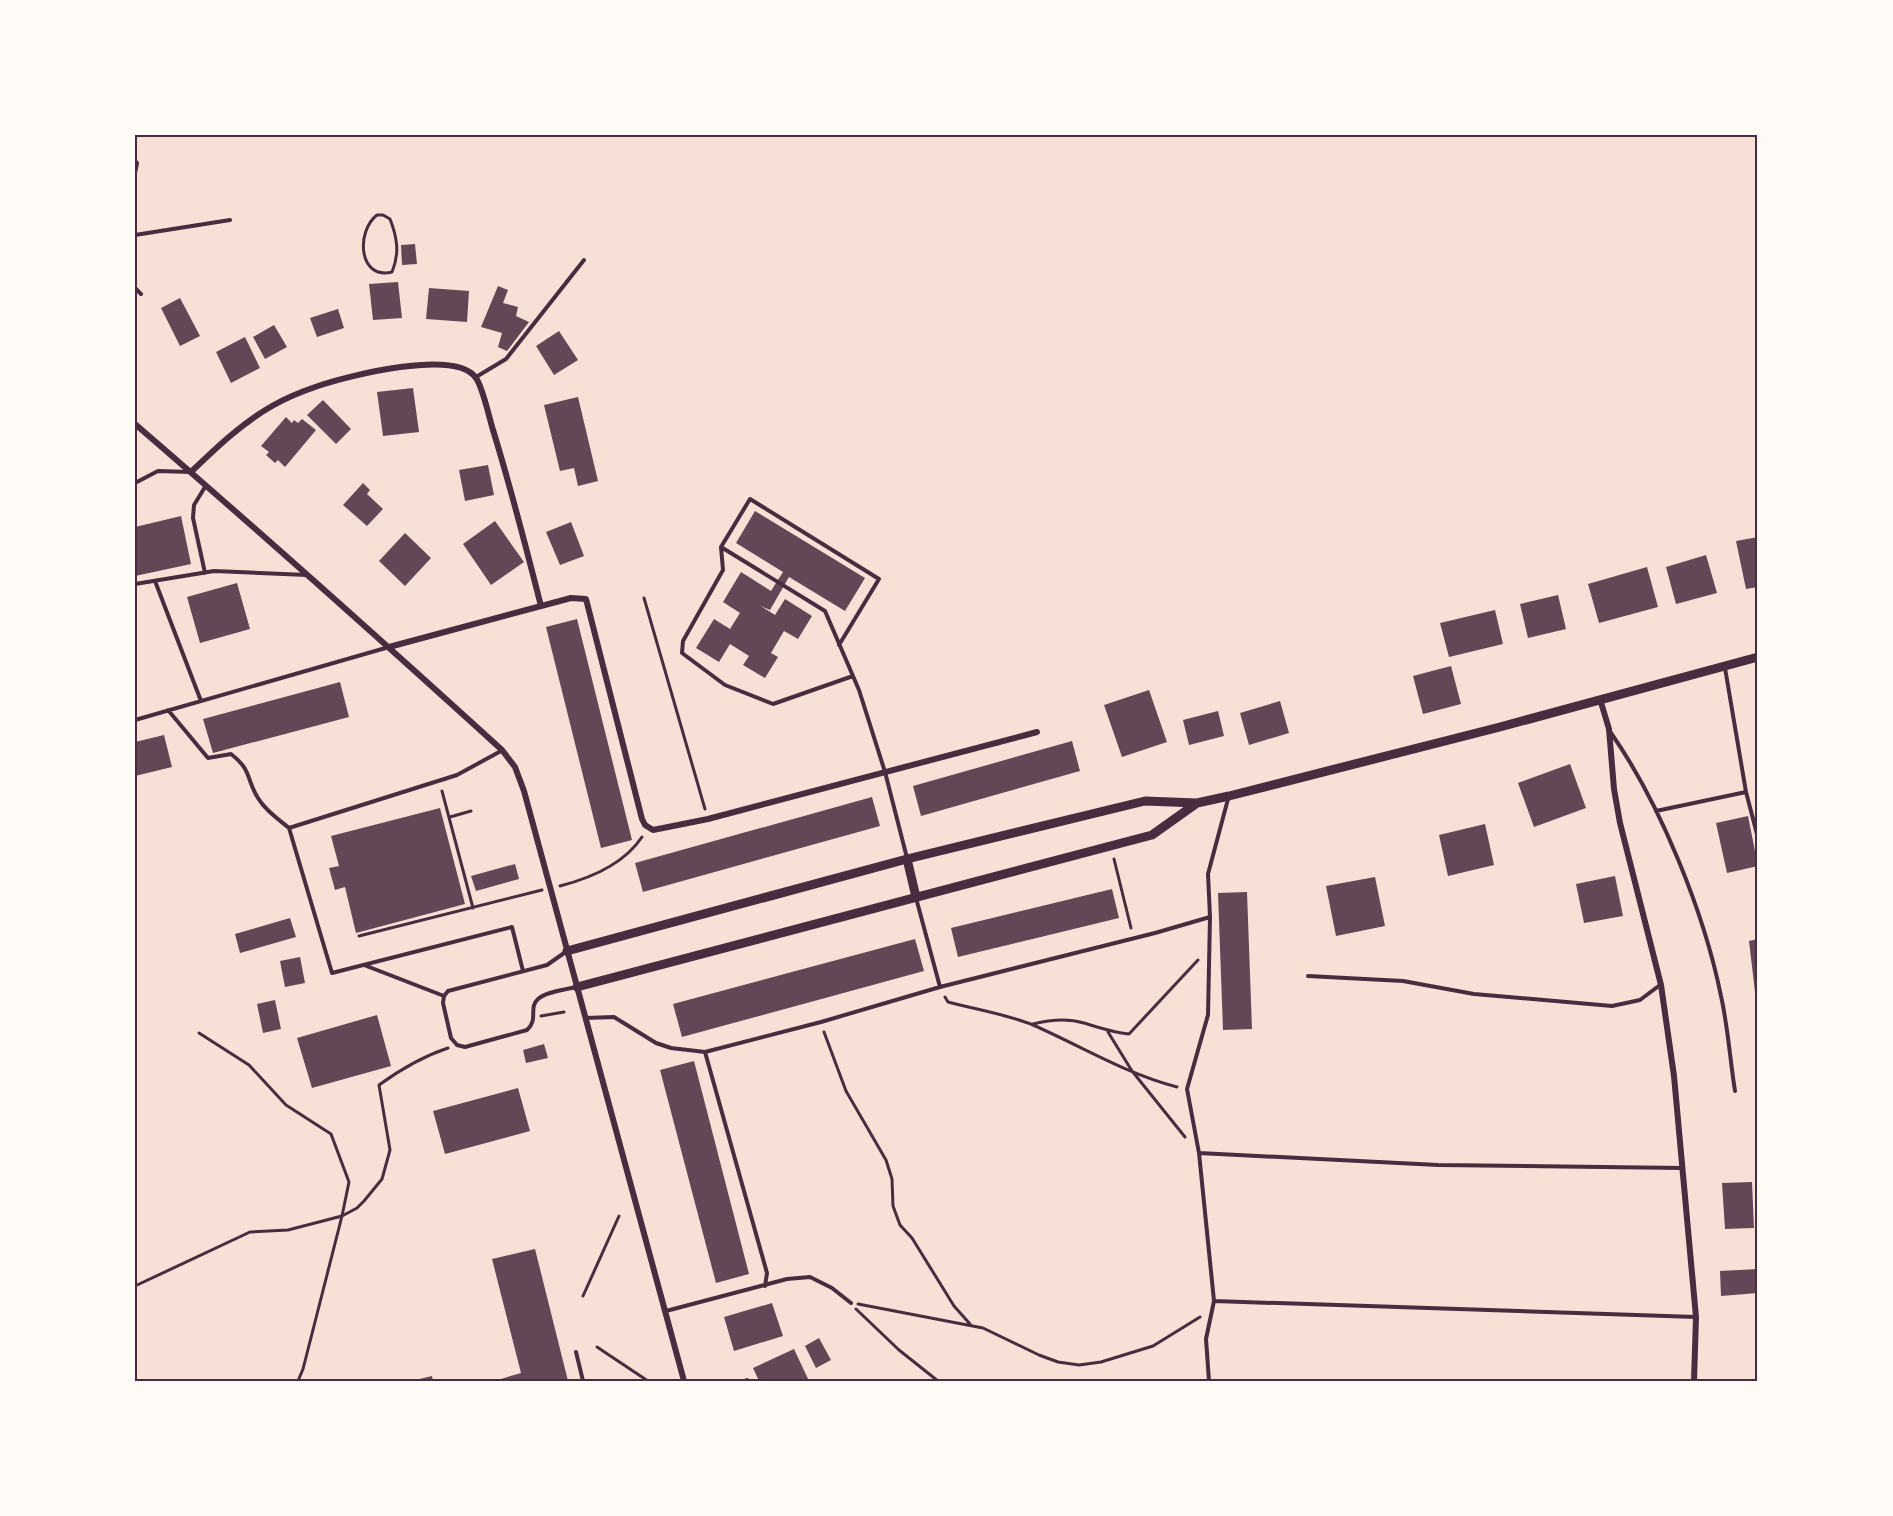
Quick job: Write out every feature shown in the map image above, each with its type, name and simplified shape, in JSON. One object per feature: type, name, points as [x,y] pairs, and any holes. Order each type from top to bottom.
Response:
[{"type":"street","points":[[191,472],[226,439],[272,406],[316,386],[388,369],[441,364],[461,367],[476,377],[515,502],[542,606]]},
{"type":"street","points":[[135,424],[205,487],[310,575],[502,750],[515,767],[524,791],[684,1381]]},
{"type":"street","points":[[389,647],[571,598],[586,599],[642,819],[648,828],[659,829],[708,819],[1037,732]]},
{"type":"street","points":[[567,951],[907,859],[1145,801],[1197,803],[1229,796],[1758,657]]},
{"type":"street","points":[[1600,699],[1609,729],[1614,789],[1620,823],[1661,985],[1674,1076],[1696,1317],[1694,1381]]},
{"type":"street","points":[[577,987],[1152,835],[1197,803]]},
{"type":"street","points":[[907,859],[916,897]]},
{"type":"lane","points":[[135,160],[137,163],[135,173]]},
{"type":"lane","points":[[135,235],[230,220]]},
{"type":"lane","points":[[476,377],[506,359],[584,260]]},
{"type":"lane","points":[[135,288],[141,294]]},
{"type":"lane","points":[[135,483],[158,471],[191,472]]},
{"type":"lane","points":[[205,487],[194,505],[193,518],[205,573]]},
{"type":"lane","points":[[839,645],[879,579],[750,499],[721,546],[723,570],[683,641],[682,653],[725,685],[773,704],[853,676]]},
{"type":"lane","points":[[721,546],[825,611],[853,676],[885,772],[907,859]]},
{"type":"lane","points":[[135,585],[214,572],[310,575]]},
{"type":"lane","points":[[155,581],[201,701]]},
{"type":"lane","points":[[135,720],[389,647]]},
{"type":"lane","points":[[1725,666],[1746,792],[1758,838]]},
{"type":"lane","points":[[168,710],[208,758],[231,754],[244,764],[258,798],[271,814],[289,828],[332,973],[512,927],[523,971]]},
{"type":"lane","points":[[1609,729],[1625,753],[1656,811],[1706,938],[1722,997],[1735,1091]]},
{"type":"lane","points":[[289,828],[457,775],[502,750]]},
{"type":"lane","points":[[1656,811],[1746,792]]},
{"type":"lane","points":[[1209,1381],[1206,1339],[1214,1301],[1198,1153],[1187,1089],[1208,1015],[1210,916],[1208,874],[1229,796]]},
{"type":"lane","points":[[916,897],[940,987]]},
{"type":"lane","points":[[585,1018],[614,1017],[656,1043],[671,1048],[705,1052],[821,1022],[940,987],[1133,939],[1210,916]]},
{"type":"lane","points":[[567,951],[551,963],[452,989],[444,996],[443,1003],[452,1038],[457,1045],[469,1046],[524,1031],[530,1028],[534,1018],[534,1004],[540,997],[577,987]]},
{"type":"lane","points":[[363,965],[444,996]]},
{"type":"lane","points":[[1308,976],[1403,981],[1473,994],[1612,1006],[1640,1000],[1661,985]]},
{"type":"lane","points":[[705,1052],[767,1273],[765,1286]]},
{"type":"lane","points":[[1198,1153],[1438,1165],[1682,1168]]},
{"type":"lane","points":[[665,1311],[787,1280],[810,1277],[831,1288],[850,1303]]},
{"type":"lane","points":[[1214,1301],[1696,1317]]},
{"type":"lane","points":[[576,1352],[582,1381]]},
{"type":"path","points":[[376,215],[383,215],[390,219],[398,245],[397,261],[392,272],[384,274],[374,272],[369,267],[363,246],[365,230],[370,220],[376,215]]},
{"type":"path","points":[[644,598],[708,819]]},
{"type":"path","points":[[439,781],[473,908]]},
{"type":"path","points":[[449,817],[471,811]]},
{"type":"path","points":[[359,936],[585,878],[613,865],[633,851],[648,828]]},
{"type":"path","points":[[1114,860],[1133,939]]},
{"type":"path","points":[[1031,1024],[1051,1020],[1082,1022],[1108,1032],[1129,1034],[1210,948]]},
{"type":"path","points":[[940,987],[948,1002],[1031,1024],[1114,1065],[1155,1081],[1187,1089]]},
{"type":"path","points":[[534,1018],[564,1012]]},
{"type":"path","points":[[821,1022],[846,1091],[886,1160],[892,1179],[893,1206],[900,1225],[912,1238],[954,1306],[971,1326]]},
{"type":"path","points":[[1108,1032],[1132,1071],[1198,1153]]},
{"type":"path","points":[[199,1033],[249,1065],[286,1105],[331,1134],[349,1182],[303,1369],[298,1381]]},
{"type":"path","points":[[135,1286],[250,1232],[288,1230],[342,1216],[364,1201],[382,1179],[390,1150],[379,1085],[400,1069],[424,1056],[457,1045]]},
{"type":"path","points":[[583,1296],[619,1216]]},
{"type":"path","points":[[850,1303],[983,1328],[1058,1362],[1079,1365],[1101,1362],[1153,1346],[1212,1309]]},
{"type":"path","points":[[850,1303],[899,1350],[938,1381]]},
{"type":"path","points":[[597,1347],[648,1381]]},
{"type":"building","points":[[415,244],[417,264],[402,265],[401,245]]},
{"type":"building","points":[[398,282],[402,318],[373,320],[369,284]]},
{"type":"building","points":[[498,286],[508,290],[503,303],[518,307],[516,316],[529,322],[507,351],[498,347],[502,333],[481,327]]},
{"type":"building","points":[[429,288],[469,291],[467,322],[426,319]]},
{"type":"building","points":[[180,298],[200,336],[180,346],[161,308]]},
{"type":"building","points":[[338,309],[344,328],[317,337],[310,318]]},
{"type":"building","points":[[274,325],[287,347],[265,359],[253,337]]},
{"type":"building","points":[[559,331],[578,360],[554,375],[536,346]]},
{"type":"building","points":[[245,337],[260,368],[231,383],[216,352]]},
{"type":"building","points":[[413,388],[419,432],[383,436],[377,392]]},
{"type":"building","points":[[578,397],[598,481],[578,486],[574,468],[560,471],[544,405]]},
{"type":"building","points":[[323,400],[351,429],[336,444],[307,415]]},
{"type":"building","points":[[286,417],[292,423],[294,420],[298,423],[302,419],[316,430],[285,467],[278,460],[275,463],[266,455],[269,452],[261,446]]},
{"type":"building","points":[[488,465],[494,495],[465,501],[459,470]]},
{"type":"building","points":[[363,483],[370,490],[367,494],[383,509],[367,526],[343,505]]},
{"type":"building","points":[[755,511],[865,578],[845,611],[789,577],[770,610],[761,606],[775,615],[785,599],[812,616],[798,639],[784,631],[771,653],[778,657],[765,678],[743,665],[749,656],[730,644],[719,662],[696,648],[714,619],[730,629],[740,613],[723,602],[741,572],[771,591],[783,572],[736,543]]},
{"type":"building","points":[[181,516],[191,564],[135,576],[135,527]]},
{"type":"building","points":[[495,521],[524,562],[491,585],[463,544]]},
{"type":"building","points":[[571,522],[584,556],[560,565],[546,532]]},
{"type":"building","points":[[405,533],[431,558],[405,586],[379,561]]},
{"type":"building","points":[[1758,537],[1758,587],[1746,589],[1736,541]]},
{"type":"building","points":[[1706,555],[1717,593],[1676,604],[1666,567]]},
{"type":"building","points":[[1647,567],[1658,607],[1599,623],[1588,584]]},
{"type":"building","points":[[237,583],[250,629],[200,643],[187,597]]},
{"type":"building","points":[[1558,595],[1566,629],[1528,638],[1520,604]]},
{"type":"building","points":[[1495,610],[1503,644],[1449,657],[1440,623]]},
{"type":"building","points":[[577,619],[632,840],[601,848],[546,627]]},
{"type":"building","points":[[1451,666],[1461,704],[1423,714],[1413,676]]},
{"type":"building","points":[[340,682],[349,717],[213,753],[203,719]]},
{"type":"building","points":[[1149,690],[1167,742],[1122,757],[1104,705]]},
{"type":"building","points":[[1280,701],[1289,733],[1249,745],[1240,713]]},
{"type":"building","points":[[1218,711],[1224,736],[1189,745],[1183,720]]},
{"type":"building","points":[[164,735],[172,767],[135,776],[135,742]]},
{"type":"building","points":[[1072,741],[1080,771],[921,816],[913,786]]},
{"type":"building","points":[[1570,764],[1586,808],[1534,827],[1518,783]]},
{"type":"building","points":[[872,797],[880,826],[643,892],[635,863]]},
{"type":"building","points":[[440,808],[465,904],[356,933],[345,887],[335,890],[329,868],[339,866],[331,836]]},
{"type":"building","points":[[1748,816],[1758,866],[1727,873],[1716,823]]},
{"type":"building","points":[[1485,824],[1494,865],[1448,876],[1439,835]]},
{"type":"building","points":[[515,864],[519,879],[476,891],[471,876]]},
{"type":"building","points":[[1615,876],[1623,916],[1584,923],[1576,884]]},
{"type":"building","points":[[1375,877],[1385,926],[1336,936],[1326,886]]},
{"type":"building","points":[[1112,889],[1119,918],[958,957],[951,928]]},
{"type":"building","points":[[1247,892],[1252,1029],[1223,1030],[1218,893]]},
{"type":"building","points":[[290,918],[296,937],[240,953],[235,934]]},
{"type":"building","points":[[915,939],[924,971],[682,1037],[673,1004]]},
{"type":"building","points":[[1758,939],[1758,992],[1755,992],[1749,941]]},
{"type":"building","points":[[300,957],[305,983],[285,987],[280,961]]},
{"type":"building","points":[[275,1000],[281,1029],[263,1033],[257,1004]]},
{"type":"building","points":[[377,1015],[391,1066],[312,1088],[297,1038]]},
{"type":"building","points":[[544,1044],[548,1058],[526,1063],[523,1050]]},
{"type":"building","points":[[694,1061],[749,1274],[716,1283],[660,1070]]},
{"type":"building","points":[[518,1088],[530,1131],[445,1154],[433,1111]]},
{"type":"building","points":[[1752,1182],[1754,1228],[1725,1229],[1722,1183]]},
{"type":"building","points":[[535,1249],[568,1381],[494,1381],[521,1373],[492,1259]]},
{"type":"building","points":[[1758,1269],[1758,1293],[1721,1296],[1720,1271]]},
{"type":"building","points":[[772,1303],[783,1336],[734,1351],[724,1317]]},
{"type":"building","points":[[819,1338],[831,1360],[816,1368],[805,1346]]},
{"type":"building","points":[[794,1349],[809,1381],[759,1381],[753,1368]]},
{"type":"building","points":[[432,1376],[433,1381],[415,1381],[415,1380]]}]
